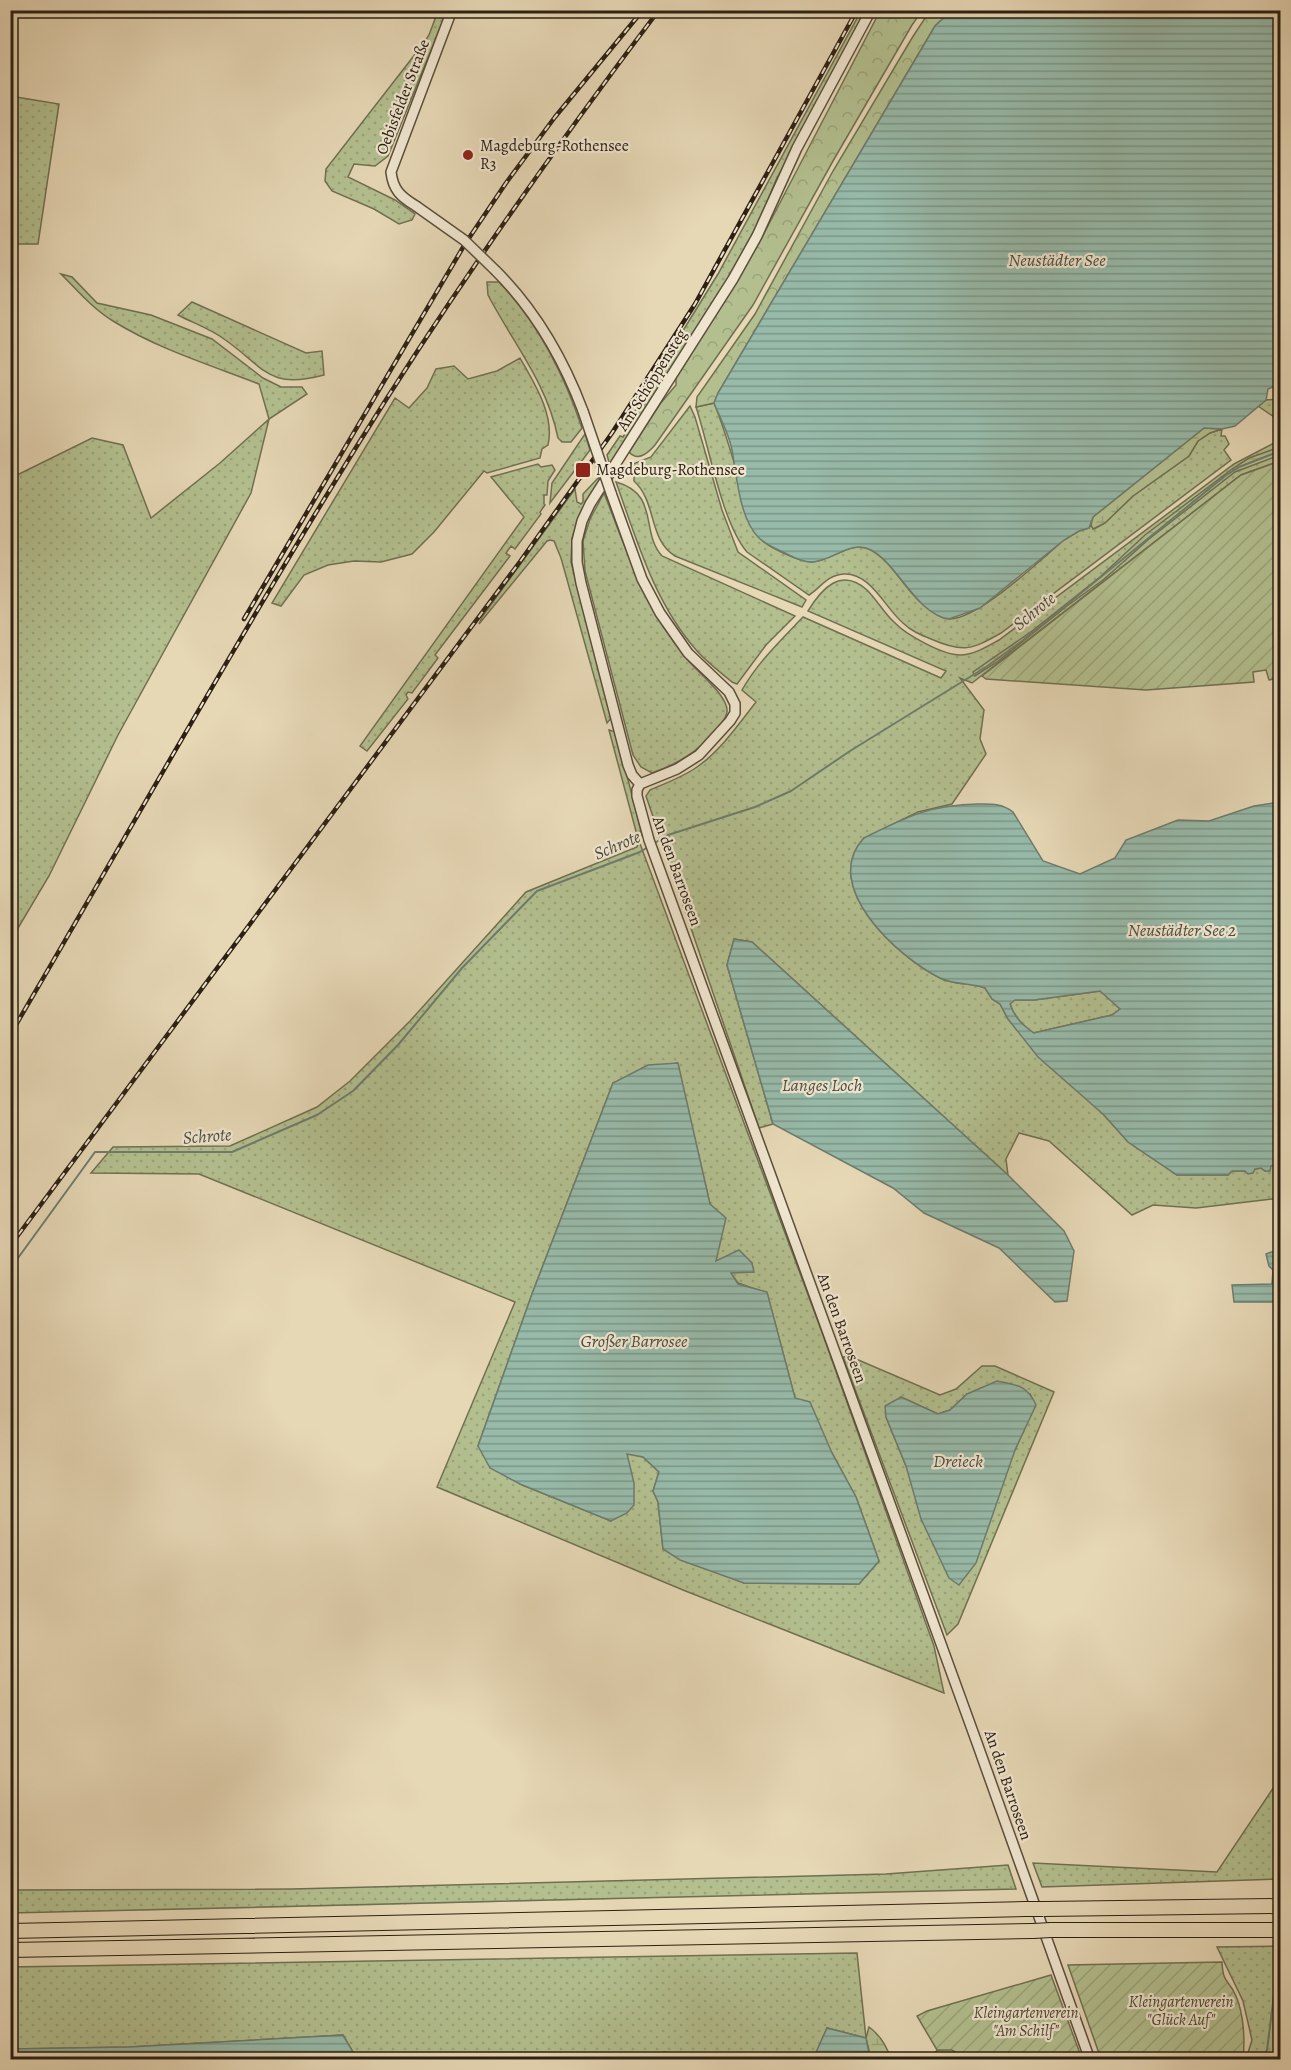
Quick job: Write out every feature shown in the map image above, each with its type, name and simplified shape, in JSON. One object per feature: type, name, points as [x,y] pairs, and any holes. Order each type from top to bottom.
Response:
[{"type":"highway","points":[[10,1930],[1025,1909],[1281,1906]]},
{"type":"highway","points":[[10,1950],[1051,1930],[1281,1929]]},
{"type":"street","name":"Oebisfelder Straße","points":[[452,10],[391,172],[397,192],[464,240],[496,271],[520,296],[551,342],[568,374],[583,411],[638,569],[660,613],[688,653],[729,692],[735,704],[735,713],[730,721],[699,755],[677,769],[640,784]]},
{"type":"street","name":"Am Schöppensteg","points":[[640,784],[632,775],[628,765],[580,583],[577,551],[579,528],[596,493],[733,279],[757,236],[797,148],[871,10]]},
{"type":"street","name":"An den Barroseen","points":[[640,784],[637,790],[637,800],[649,840],[1090,2060]]},
{"type":"green space","points":[[438,11],[447,11],[388,156],[375,166],[354,164],[348,177],[395,200],[415,214],[412,220],[399,224],[374,209],[332,191],[325,181],[326,169],[423,44]]},
{"type":"green space","points":[[861,11],[867,11],[776,180],[758,224],[727,280],[610,466],[607,455],[630,426],[627,423],[673,352],[671,350],[718,274]]},
{"type":"green space","points":[[880,11],[927,11],[919,15],[912,25],[753,305],[655,445],[643,455],[632,455],[629,452],[660,404],[676,385],[676,378],[759,243]]},
{"type":"green space","points":[[941,11],[951,11],[935,26],[714,403],[696,407],[697,397],[755,314],[833,171],[912,38],[925,18],[934,13],[936,15],[941,13]]},
{"type":"green space","points":[[10,96],[59,104],[38,244],[11,244]]},
{"type":"green space","points":[[61,274],[72,277],[97,303],[151,315],[212,339],[263,378],[281,387],[302,387],[307,394],[269,419],[259,384],[184,356],[130,331],[99,311]]},
{"type":"green space","points":[[487,282],[499,282],[526,315],[549,350],[582,428],[571,442],[562,442],[558,438],[553,418],[538,381],[488,295]]},
{"type":"green space","points":[[192,302],[306,353],[322,351],[324,375],[290,380],[268,374],[219,335],[178,315]]},
{"type":"green space","points":[[520,358],[542,400],[549,422],[548,445],[542,449],[540,458],[487,473],[484,471],[434,532],[412,554],[381,562],[354,561],[328,565],[304,575],[281,606],[272,603],[395,398],[409,408],[427,388],[436,369],[454,366],[468,379],[497,371]]},
{"type":"green space","points":[[1280,399],[1279,433],[1275,429],[1277,419],[1258,406],[1266,400]]},
{"type":"green space","points":[[714,403],[754,526],[762,541],[783,553],[811,562],[826,559],[856,547],[871,550],[885,560],[912,594],[928,609],[949,619],[961,617],[992,600],[1064,540],[1091,525],[1094,529],[1105,523],[1133,496],[1189,456],[1198,441],[1210,433],[1222,429],[1221,436],[1225,436],[1229,444],[1224,450],[1231,460],[1001,633],[974,646],[959,648],[909,628],[896,617],[870,585],[854,575],[844,574],[832,577],[809,595],[747,552],[730,523],[723,504],[696,407]]},
{"type":"green space","points":[[690,406],[722,510],[738,552],[806,600],[802,607],[675,556],[660,540],[646,499],[634,481],[634,473],[623,468],[651,457]]},
{"type":"green space","points":[[269,419],[251,493],[118,735],[49,876],[11,940],[11,478],[92,438],[123,445],[151,518],[220,463]]},
{"type":"green space","points":[[1204,428],[1222,429],[1198,441],[1189,456],[1133,496],[1105,523],[1093,529],[1091,525],[1093,517]]},
{"type":"green space","points":[[585,434],[590,450],[550,503],[552,483]]},
{"type":"green space","points":[[1280,440],[1280,461],[1241,475],[972,683],[960,678],[984,710],[980,739],[986,754],[952,804],[918,812],[864,838],[853,857],[851,877],[857,898],[886,938],[904,954],[940,978],[985,988],[992,999],[1000,1004],[1008,1019],[1128,1142],[1177,1175],[1228,1175],[1232,1171],[1261,1168],[1265,1171],[1271,1166],[1280,1164],[1280,1198],[1196,1208],[1153,1205],[1132,1215],[1049,1141],[1019,1133],[1006,1159],[1008,1175],[752,942],[734,939],[727,965],[773,1124],[759,1128],[646,796],[650,790],[692,771],[721,745],[756,702],[742,690],[748,680],[770,652],[803,617],[941,678],[946,671],[808,611],[819,595],[833,583],[849,580],[858,583],[907,633],[944,652],[970,654],[999,640],[1234,464]]},
{"type":"green space","points":[[1280,447],[1280,455],[1235,472],[1149,539],[1103,580],[997,662],[975,676],[973,672],[1032,631],[1100,577],[1145,535],[1232,469],[1249,458]]},
{"type":"green space","points":[[1280,461],[1280,678],[1269,680],[1266,670],[1253,672],[1254,682],[1146,690],[986,679],[982,676],[1241,475]]},
{"type":"green space","points":[[538,464],[541,467],[552,465],[555,470],[548,481],[547,495],[544,495],[545,505],[541,514],[515,549],[511,546],[506,553],[510,556],[435,655],[438,658],[412,693],[408,692],[406,695],[408,699],[367,751],[360,746],[524,517],[491,477]]},
{"type":"green space","points":[[599,477],[600,481],[579,516],[572,539],[571,562],[612,717],[607,723],[561,558],[554,541],[547,541],[479,624],[575,489],[577,502],[581,504],[583,494]]},
{"type":"green space","points":[[616,482],[639,495],[644,504],[652,536],[662,556],[795,616],[766,645],[737,684],[705,660],[682,633],[670,613],[649,571]]},
{"type":"green space","points":[[604,493],[639,580],[660,621],[687,659],[718,692],[726,706],[727,712],[724,720],[702,745],[679,761],[652,773],[641,767],[633,755],[585,571],[583,541],[590,519]]},
{"type":"green space","points":[[609,730],[616,732],[642,835],[637,835]]},
{"type":"green space","points":[[639,841],[823,1335],[934,1646],[944,1693],[683,1590],[437,1487],[515,1302],[199,1174],[91,1173],[113,1147],[230,1146],[317,1107],[350,1081],[410,1021],[526,892],[637,847]],"holes":[[[677,1063],[710,1204],[715,1262],[752,1263],[753,1272],[730,1272],[738,1283],[767,1293],[795,1398],[832,1453],[856,1497],[879,1561],[859,1584],[744,1583],[663,1549],[658,1502],[653,1491],[659,1472],[643,1457],[627,1453],[611,1521],[520,1484],[478,1446],[532,1294],[613,1083]]]},
{"type":"green space","points":[[1101,991],[1120,1009],[1112,1015],[1033,1033],[1019,1020],[1010,1004],[1014,1000],[1034,1000]]},
{"type":"green space","points":[[849,1356],[940,1395],[956,1389],[982,1366],[995,1366],[1054,1392],[958,1624],[947,1635],[843,1357]],"holes":[[[967,1394],[1030,1394],[1035,1405],[1015,1450],[906,1466],[886,1417],[901,1397],[938,1414],[950,1410]]]},
{"type":"green space","points":[[1280,1778],[1280,1879],[1042,1887],[1033,1863],[1217,1872]]},
{"type":"green space","points":[[1008,1865],[1016,1889],[10,1913],[11,1890],[292,1889],[886,1874]]},
{"type":"green space","points":[[1280,1946],[1280,2059],[1246,2059],[1252,2040],[1243,2001],[1217,1947]]},
{"type":"green space","points":[[857,1953],[866,2038],[827,2028],[813,2060],[700,2059],[664,2052],[663,2060],[357,2059],[343,2035],[129,2047],[11,2049],[10,1967]]},
{"type":"green space","name":"Kleingartenverein \"Glück Auf\"","points":[[1222,1962],[1225,1978],[1241,2011],[1244,2036],[1243,2059],[1101,2059],[1068,1965]]},
{"type":"green space","name":"Kleingartenverein \"Am Schilf\"","points":[[1051,1975],[1082,2059],[966,2059],[952,2050],[937,2050],[917,2016],[927,2011]]},
{"type":"green space","points":[[869,2027],[883,2041],[891,2059],[871,2059],[866,2038]]},
{"type":"green space","points":[[952,2049],[966,2059],[930,2060],[937,2050]]},
{"type":"water","name":"Neustädter See","points":[[951,11],[1280,11],[1280,384],[1268,389],[1266,400],[1235,426],[1222,429],[1204,428],[1093,517],[1089,528],[1064,540],[980,608],[949,619],[927,608],[890,566],[871,550],[856,547],[826,559],[808,562],[774,548],[758,537],[743,508],[731,444],[714,403],[935,26]]},
{"type":"water","name":"Neustädter See 2","points":[[1280,802],[1280,1164],[1271,1166],[1270,1171],[1261,1168],[1248,1174],[1245,1171],[1232,1171],[1228,1175],[1177,1175],[1128,1142],[1104,1115],[1038,1057],[1008,1019],[1000,1004],[992,999],[985,988],[940,978],[904,954],[886,938],[857,898],[851,877],[853,857],[864,838],[918,813],[945,807],[987,804],[1005,807],[1013,812],[1043,861],[1080,874],[1115,858],[1126,840],[1178,820],[1209,821],[1254,806]],"holes":[[[1100,991],[1120,1009],[1112,1015],[1034,1033],[1019,1021],[1010,1004],[1015,1000],[1034,1000]]]},
{"type":"water","name":"Langes Loch","points":[[734,939],[752,942],[1008,1175],[1064,1231],[1074,1251],[1067,1301],[1055,1302],[999,1248],[924,1213],[893,1188],[773,1124],[727,965]]},
{"type":"water","name":"Großer Barrosee","points":[[678,1063],[710,1204],[726,1218],[716,1261],[739,1250],[752,1263],[754,1272],[731,1273],[738,1284],[767,1292],[795,1398],[810,1402],[832,1453],[856,1497],[879,1561],[859,1584],[744,1583],[680,1560],[663,1549],[658,1502],[653,1491],[659,1472],[643,1457],[627,1454],[634,1483],[634,1505],[627,1513],[611,1521],[520,1484],[490,1468],[478,1446],[532,1294],[613,1083],[648,1065]]},
{"type":"water","points":[[1280,1249],[1280,1302],[1234,1302],[1232,1285],[1272,1284],[1273,1270],[1269,1266],[1266,1254]]},
{"type":"water","name":"Dreieck","points":[[997,1381],[1021,1387],[1029,1393],[1036,1405],[1015,1450],[976,1563],[959,1585],[949,1578],[921,1519],[906,1466],[886,1417],[885,1406],[901,1397],[938,1414],[950,1410],[967,1394]]},
{"type":"water","points":[[827,2028],[866,2038],[870,2059],[813,2059]]},
{"type":"water","points":[[343,2035],[357,2059],[11,2059],[11,2049],[129,2047]]},
{"type":"waterway","name":"Schrote","points":[[653,844],[668,835],[755,807],[791,791],[850,751],[986,667],[1022,641],[1225,476],[1239,467],[1280,451]]},
{"type":"waterway","name":"Schrote","points":[[10,1269],[95,1152],[232,1152],[317,1115],[353,1091],[398,1045],[462,968],[537,891],[648,847]]},
{"type":"waterway","points":[[1260,2060],[1267,2050],[1280,1948]]},
{"type":"railway","points":[[244,619],[465,244],[506,183],[555,117],[643,10]]},
{"type":"railway","points":[[10,1035],[183,737],[360,441],[504,222],[659,10]]},
{"type":"railway","points":[[10,1246],[519,563],[612,433],[695,304],[857,10]]},
{"type":"place","name":"Magdeburg-Rothensee R3","points":[[468,155]]},
{"type":"place","name":"Magdeburg-Rothensee","points":[[583,470]]}]
